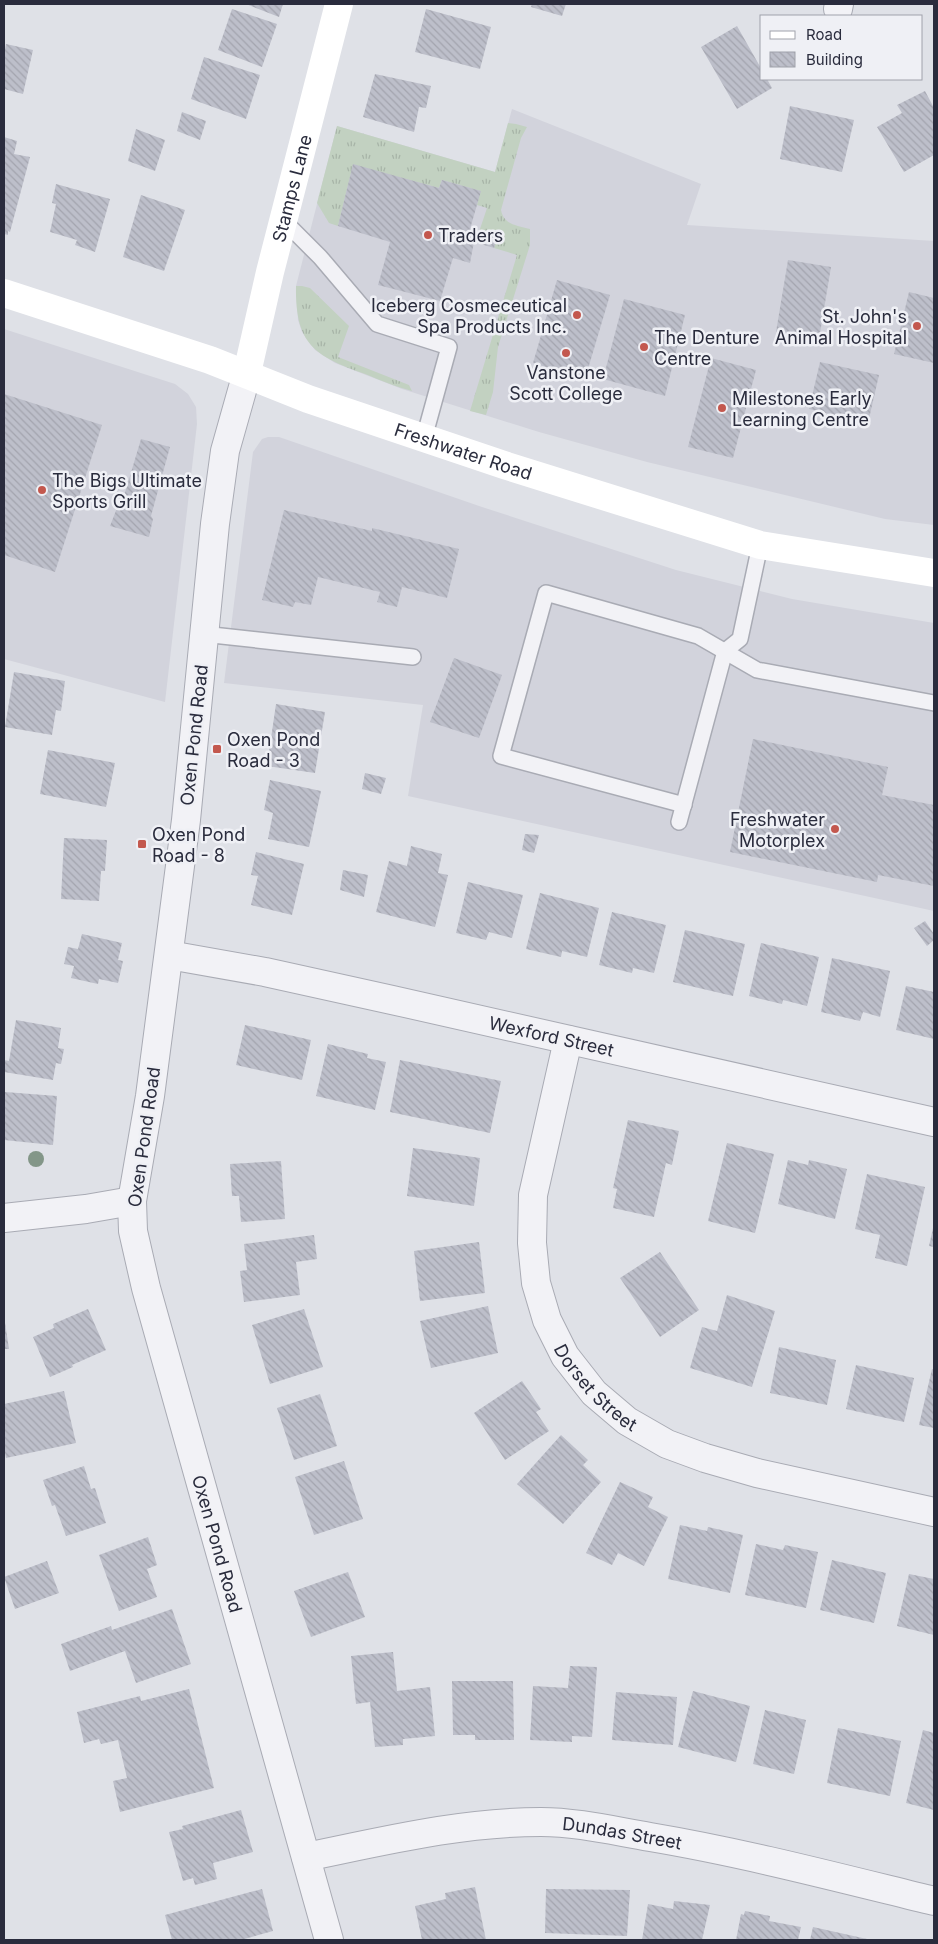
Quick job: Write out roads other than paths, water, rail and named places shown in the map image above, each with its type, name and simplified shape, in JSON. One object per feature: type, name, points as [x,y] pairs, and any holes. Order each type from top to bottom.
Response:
[{"type":"main road","name":"Stamps Lane","points":[[247,373],[283,220],[339,4]]},
{"type":"main road","name":"Freshwater Road","points":[[4,293],[210,360],[247,373],[308,399],[516,469],[760,545],[934,573]]},
{"type":"street","name":"Oxen Pond Road","points":[[247,373],[225,451],[215,524],[186,820],[150,1096],[132,1201],[133,1231],[142,1273],[329,1940]]},
{"type":"street","name":"Wexford Street","points":[[169,955],[265,972],[934,1122]]},
{"type":"street","name":"Dorset Street","points":[[568,1040],[533,1195],[532,1243],[536,1283],[547,1320],[565,1356],[594,1393],[626,1421],[668,1444],[705,1458],[757,1473],[934,1512]]},
{"type":"street","points":[[4,1218],[86,1209],[132,1201]]},
{"type":"street","name":"Dundas Street","points":[[306,1858],[432,1830],[486,1824],[542,1822],[603,1828],[684,1842],[934,1900]]},
{"type":"lane","points":[[283,220],[320,257],[377,324],[449,347],[424,438]]},
{"type":"lane","points":[[679,822],[724,651],[740,639],[760,545]]},
{"type":"lane","points":[[684,805],[501,756],[546,593],[698,636],[757,670],[934,703]]},
{"type":"lane","points":[[203,634],[413,657]]},
{"type":"place","name":"Traders","points":[[428,235]]},
{"type":"place","name":"Iceberg Cosmeceutical Spa Products Inc.","points":[[577,315]]},
{"type":"place","name":"St. John's Animal Hospital","points":[[917,326]]},
{"type":"place","name":"The Denture Centre","points":[[644,347]]},
{"type":"place","name":"Vanstone Scott College","points":[[566,353]]},
{"type":"place","name":"Milestones Early Learning Centre","points":[[722,408]]},
{"type":"place","name":"The Bigs Ultimate Sports Grill","points":[[42,490]]},
{"type":"place","name":"Oxen Pond Road - 3","points":[[217,749]]},
{"type":"place","name":"Freshwater Motorplex","points":[[835,829]]},
{"type":"place","name":"Oxen Pond Road - 8","points":[[142,844]]}]
